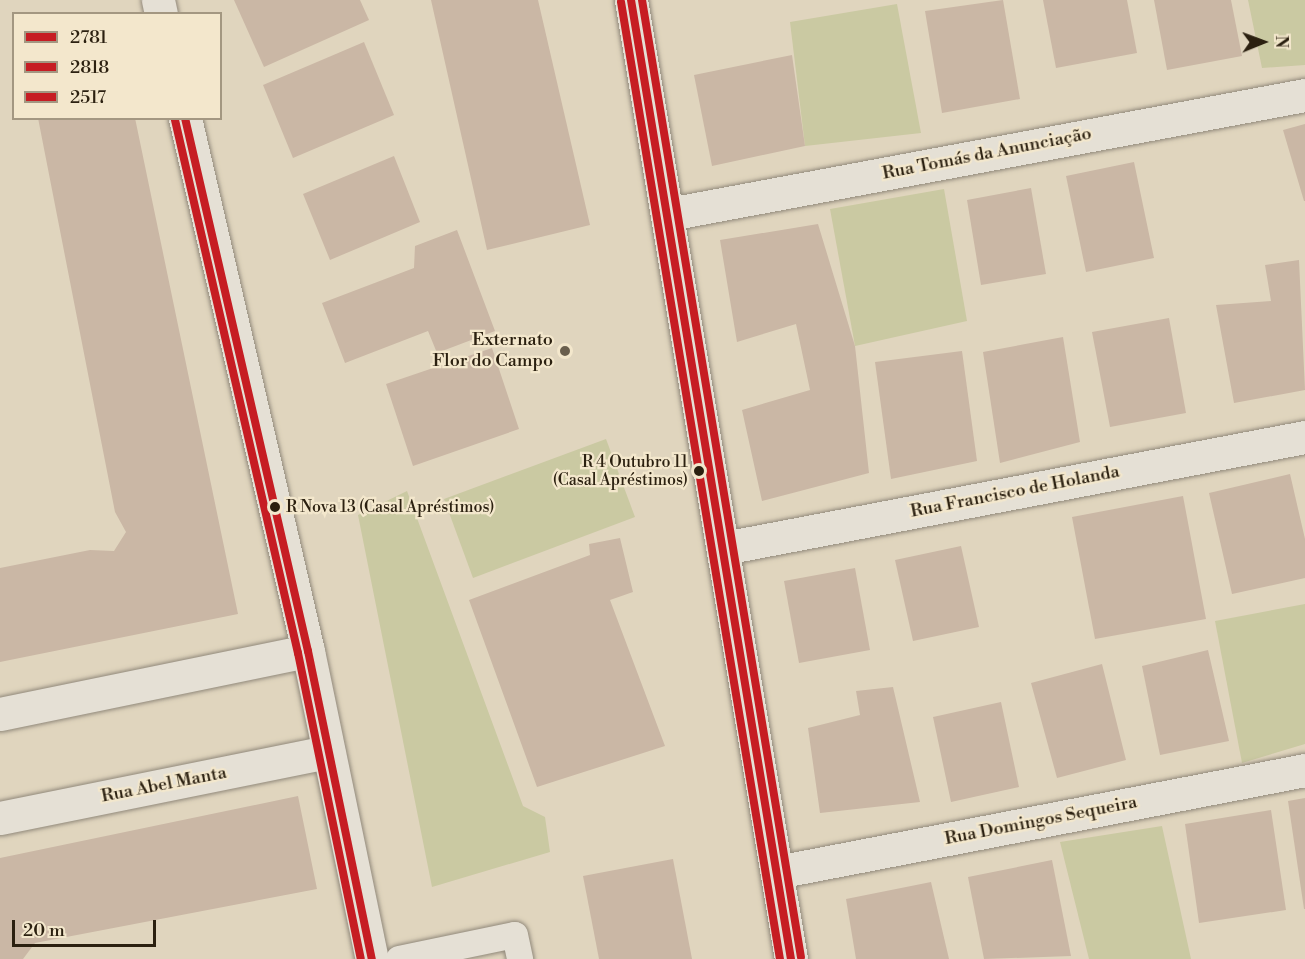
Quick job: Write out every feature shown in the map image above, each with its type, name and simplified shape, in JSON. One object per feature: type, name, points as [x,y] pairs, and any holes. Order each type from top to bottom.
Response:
[{"type":"street","points":[[632,0],[791,959]]},
{"type":"street","name":"Rua Tomás da Anunciação","points":[[669,214],[1305,95]]},
{"type":"street","points":[[185,120],[308,651],[372,959]]},
{"type":"street","name":"Rua Francisco de Holanda","points":[[724,548],[1305,437]]},
{"type":"street","points":[[0,714],[308,651]]},
{"type":"street","name":"Rua Abel Manta","points":[[0,818],[328,752]]},
{"type":"street","name":"Rua Domingos Sequeira","points":[[777,872],[1305,770]]},
{"type":"lane","points":[[399,959],[515,935],[520,959]]},
{"type":"green space","points":[[1248,0],[1305,0],[1305,65],[1262,68]]},
{"type":"green space","points":[[897,4],[921,133],[805,146],[790,22]]},
{"type":"green space","points":[[944,189],[967,321],[855,346],[830,209]]},
{"type":"green space","points":[[606,439],[635,517],[473,578],[444,499]]},
{"type":"green space","points":[[407,491],[523,806],[545,817],[550,852],[432,887],[358,515]]},
{"type":"green space","points":[[1305,604],[1305,744],[1242,763],[1215,621]]},
{"type":"green space","points":[[1162,826],[1191,959],[1089,959],[1060,842]]},
{"type":"building","points":[[234,0],[360,0],[369,20],[264,67]]},
{"type":"building","points":[[431,0],[538,0],[590,225],[487,250]]},
{"type":"building","points":[[1003,0],[1020,99],[942,113],[925,11]]},
{"type":"building","points":[[1043,0],[1127,0],[1137,53],[1056,68]]},
{"type":"building","points":[[1154,0],[1231,0],[1242,56],[1167,70]]},
{"type":"building","points":[[364,42],[394,115],[293,158],[263,85]]},
{"type":"building","points":[[792,55],[805,146],[712,166],[694,75]]},
{"type":"building","points":[[38,120],[135,120],[238,614],[0,662],[0,568],[90,550],[114,551],[126,532],[115,512]]},
{"type":"building","points":[[1305,124],[1305,201],[1304,201],[1283,130]]},
{"type":"building","points":[[394,156],[420,222],[330,260],[303,194]]},
{"type":"building","points":[[1134,162],[1154,258],[1086,272],[1066,176]]},
{"type":"building","points":[[1031,188],[1046,274],[981,285],[967,200]]},
{"type":"building","points":[[818,224],[855,346],[869,473],[762,501],[742,410],[810,390],[796,324],[737,342],[720,240]]},
{"type":"building","points":[[457,230],[495,331],[437,353],[428,331],[345,363],[322,303],[414,268],[415,246]]},
{"type":"building","points":[[1299,260],[1305,390],[1234,403],[1216,305],[1271,301],[1265,265]]},
{"type":"building","points":[[1169,318],[1186,413],[1110,427],[1092,332]]},
{"type":"building","points":[[1063,337],[1080,442],[1000,463],[983,352]]},
{"type":"building","points":[[492,348],[519,429],[413,466],[386,384]]},
{"type":"building","points":[[962,351],[977,461],[891,479],[875,362]]},
{"type":"building","points":[[1290,474],[1305,539],[1305,578],[1232,594],[1209,493]]},
{"type":"building","points":[[1183,496],[1206,619],[1095,639],[1072,517]]},
{"type":"building","points":[[620,538],[633,592],[610,600],[665,746],[537,787],[469,600],[590,555],[589,544]]},
{"type":"building","points":[[961,546],[979,627],[913,641],[895,560]]},
{"type":"building","points":[[855,568],[870,650],[799,663],[784,581]]},
{"type":"building","points":[[1208,650],[1229,741],[1160,755],[1142,666]]},
{"type":"building","points":[[1102,664],[1126,760],[1057,778],[1031,683]]},
{"type":"building","points":[[893,687],[920,802],[820,813],[808,728],[860,715],[856,691]]},
{"type":"building","points":[[1001,702],[1019,787],[951,802],[933,717]]},
{"type":"building","points":[[298,796],[317,889],[35,943],[23,959],[0,959],[0,858]]},
{"type":"building","points":[[1305,798],[1305,909],[1304,909],[1288,801]]},
{"type":"building","points":[[1271,810],[1286,910],[1199,923],[1185,824]]},
{"type":"building","points":[[673,859],[692,959],[599,959],[583,876]]},
{"type":"building","points":[[1052,860],[1071,956],[984,959],[968,877]]},
{"type":"building","points":[[931,882],[949,959],[856,959],[846,899]]},
{"type":"transit line","name":"2781","points":[[631,0],[791,959]]},
{"type":"transit line","name":"2517","points":[[642,0],[801,957]]},
{"type":"transit line","name":"2818","points":[[621,2],[780,959]]},
{"type":"transit line","name":"2818","points":[[175,120],[298,653],[361,959]]},
{"type":"transit line","name":"2781","points":[[185,120],[308,651],[372,959]]},
{"type":"place","name":"Externato Flor do Campo","points":[[565,351]]},
{"type":"place","name":"R 4 Outubro 11 (Casal Apréstimos)","points":[[699,471]]},
{"type":"place","name":"R Nova 13 (Casal Apréstimos)","points":[[275,507]]}]
